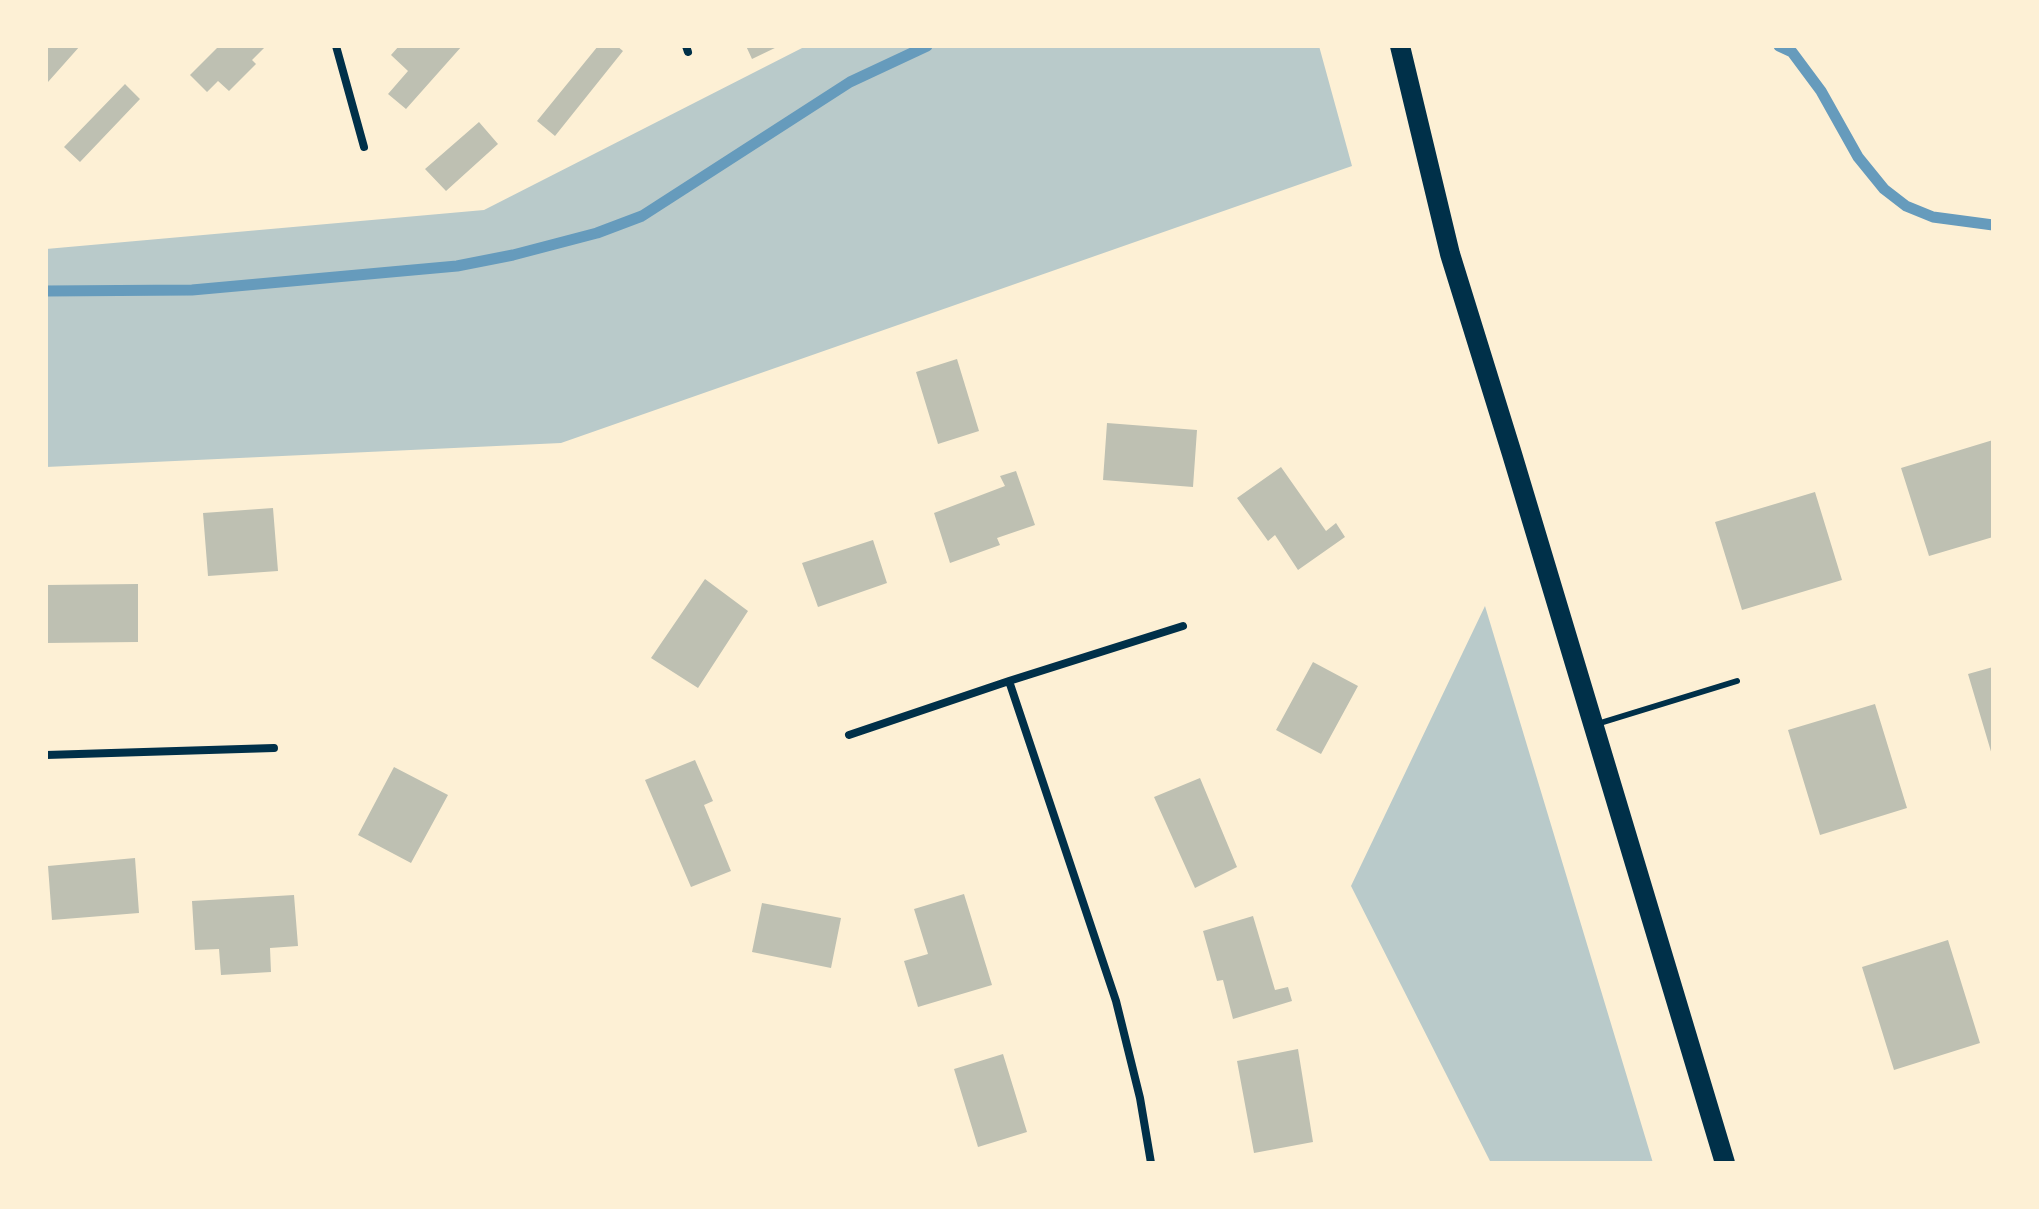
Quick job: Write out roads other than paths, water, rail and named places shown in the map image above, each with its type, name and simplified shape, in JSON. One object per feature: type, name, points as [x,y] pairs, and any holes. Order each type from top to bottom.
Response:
[{"type":"main road","points":[[1400,46],[1450,254],[1725,1163]]},
{"type":"street","points":[[336,46],[364,147]]},
{"type":"street","points":[[849,735],[1183,626]]},
{"type":"street","points":[[1009,681],[1116,1001],[1140,1098],[1151,1163]]},
{"type":"street","points":[[46,755],[274,748]]},
{"type":"lane","points":[[1594,725],[1737,681]]},
{"type":"waterway","points":[[46,291],[192,290],[457,266],[597,233],[642,216],[850,82],[927,46]]},
{"type":"waterway","points":[[1779,46],[1792,52],[1821,91],[1858,157],[1884,189],[1906,206],[1933,217],[1993,225]]}]
